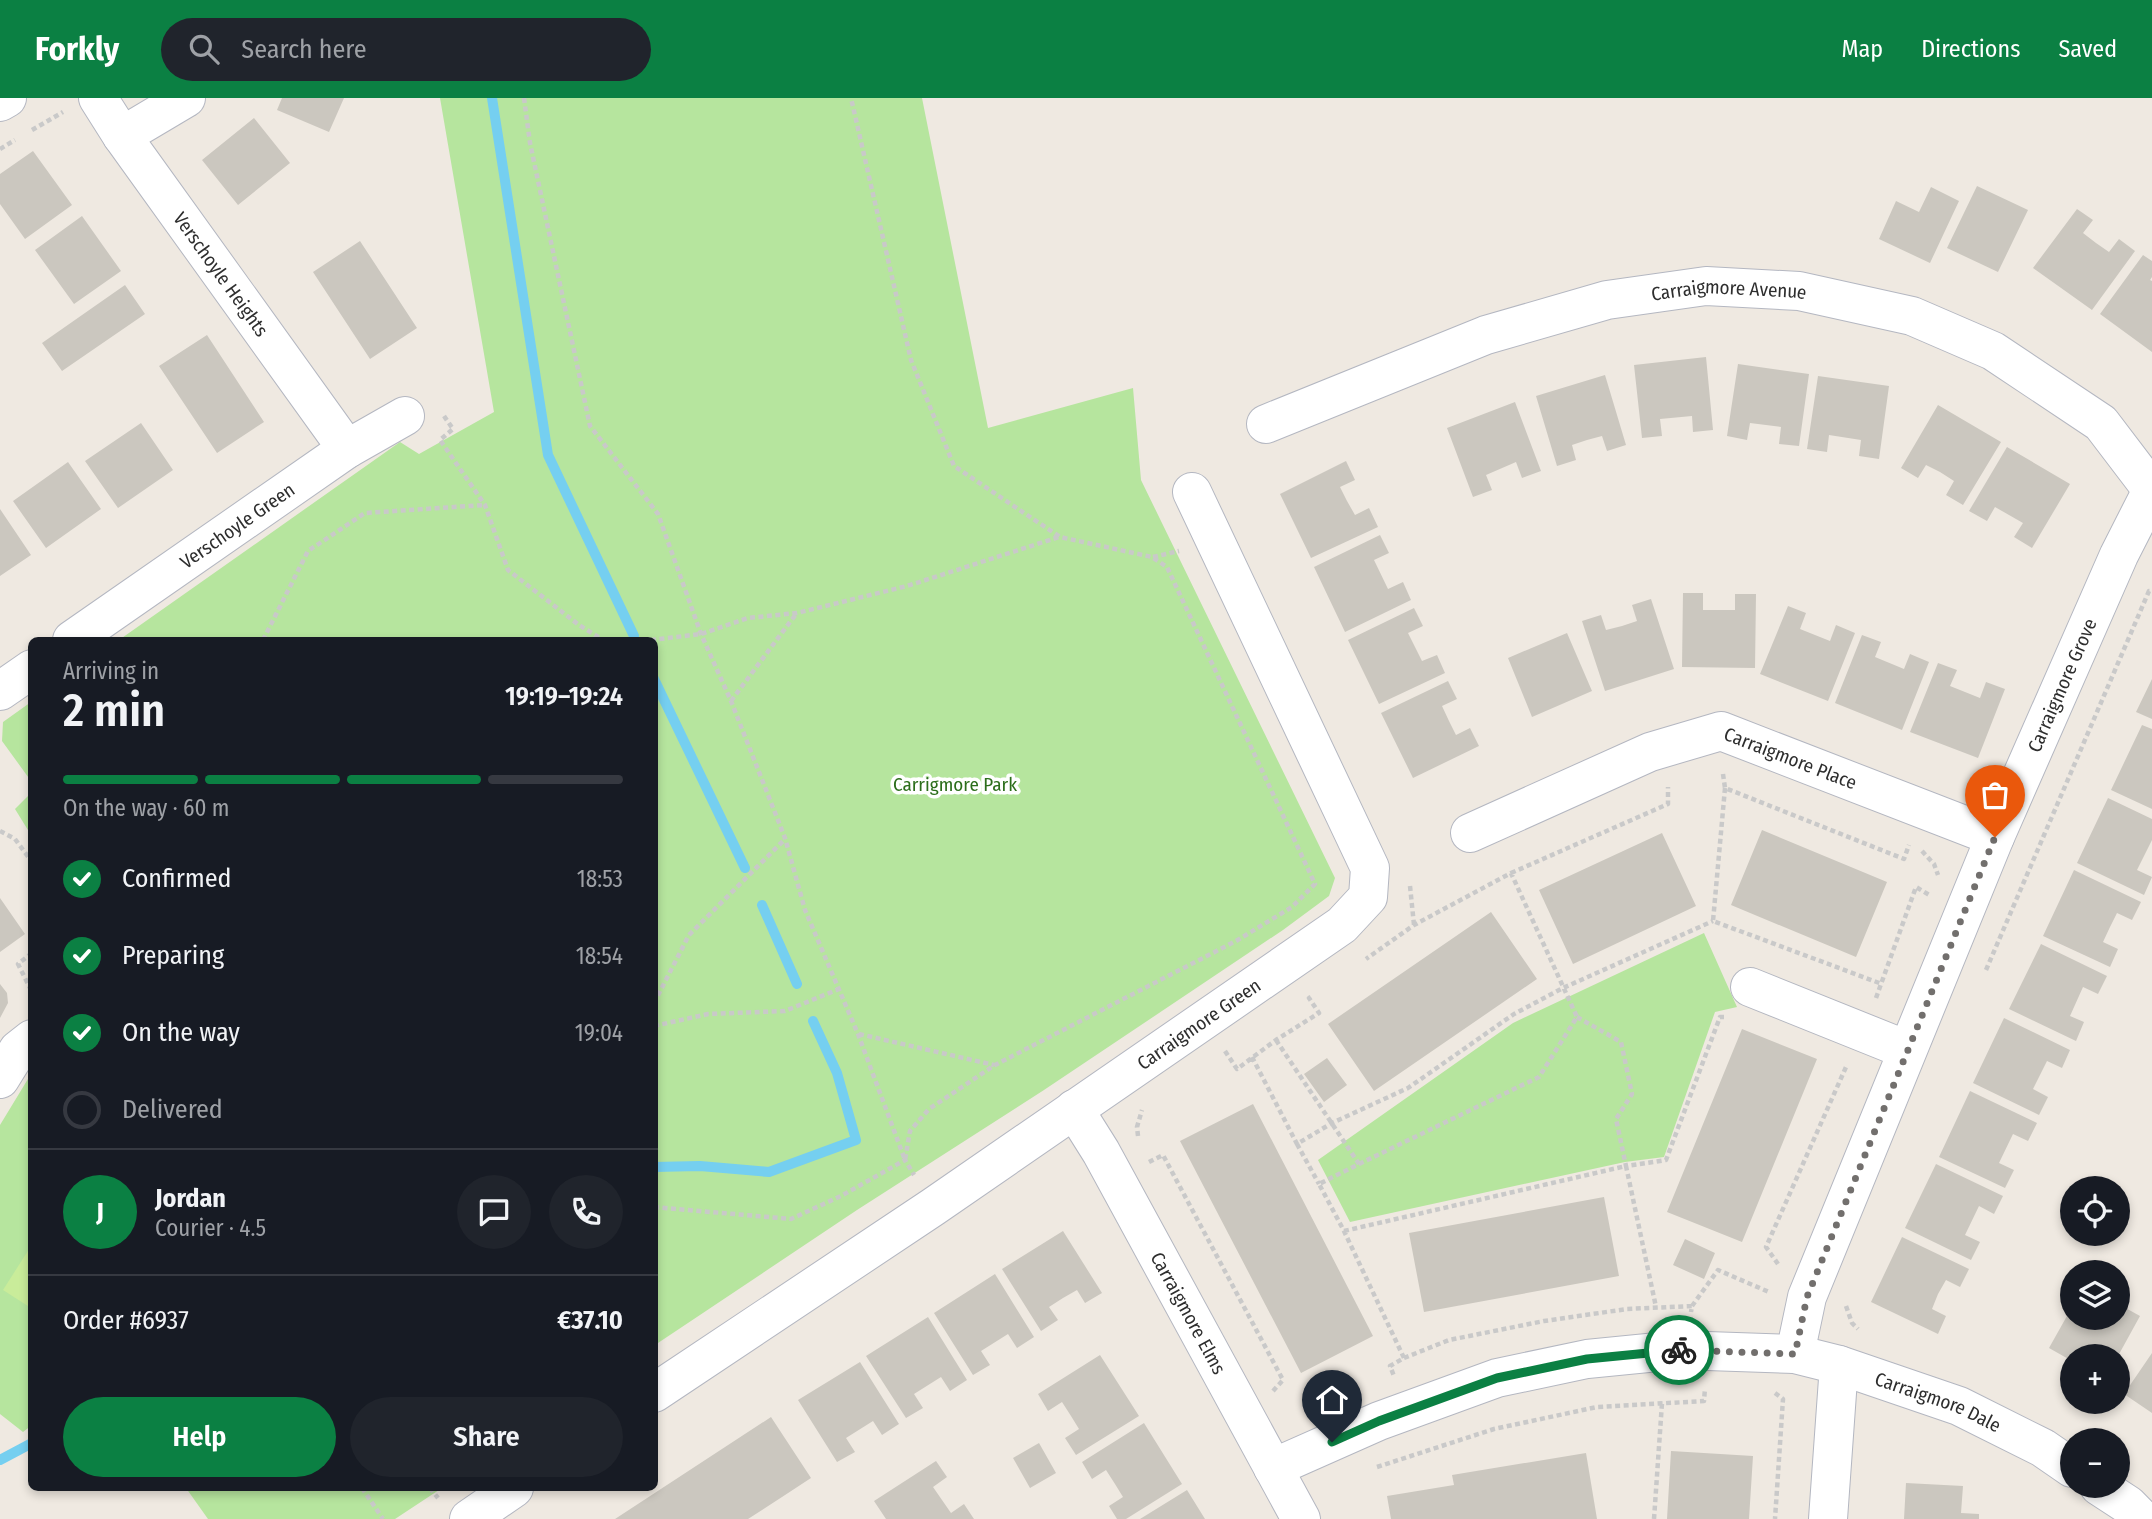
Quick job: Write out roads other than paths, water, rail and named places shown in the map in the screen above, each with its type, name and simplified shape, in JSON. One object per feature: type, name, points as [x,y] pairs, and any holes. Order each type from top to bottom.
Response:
[{"type":"street","points":[[0,102],[7,98]]},
{"type":"street","points":[[122,136],[186,98]]},
{"type":"street","name":"Verschoyle Heights","points":[[85,107],[122,136],[347,449]]},
{"type":"street","name":"Carraigmore Avenue","points":[[1266,424],[1486,335],[1607,300],[1706,286],[1798,291],[1912,316],[1993,351],[2101,423],[2152,490]]},
{"type":"street","name":"Verschoyle Green","points":[[76,637],[347,449],[405,416]]},
{"type":"street","name":"Carraigmore Grove","points":[[1795,1354],[1807,1297],[1995,837],[2119,555],[2152,490]]},
{"type":"street","name":"Carraigmore Green","points":[[658,1390],[1342,925],[1368,897],[1370,868],[1192,492]]},
{"type":"street","points":[[0,691],[28,671]]},
{"type":"street","name":"Carraigmore Place","points":[[1470,833],[1650,752],[1721,732],[1995,837]]},
{"type":"street","points":[[1738,1002],[1908,1050]]},
{"type":"street","points":[[0,1079],[18,1050],[28,1042]]},
{"type":"street","name":"Carraigmore Elms","points":[[1074,1109],[1101,1152],[1301,1519]]},
{"type":"street","name":"Carraigmore Dale","points":[[1273,1468],[1379,1421],[1497,1378],[1587,1359],[1678,1350],[1795,1354],[1839,1365],[1959,1406],[2043,1448],[2060,1460]]},
{"type":"street","points":[[1828,1519],[1839,1365]]},
{"type":"street","points":[[455,1510],[506,1491]]},
{"type":"street","points":[[2117,1498],[2143,1519]]},
{"type":"waterway","points":[[492,98],[548,455],[634,636]]},
{"type":"waterway","points":[[658,687],[745,868]]},
{"type":"waterway","points":[[762,905],[797,984]]},
{"type":"waterway","points":[[658,1167],[700,1166],[769,1172],[856,1140],[837,1073],[813,1021]]},
{"type":"waterway","points":[[0,1460],[28,1445]]},
{"type":"park label","name":"Carrigmore Park","points":[[955,784]]}]
